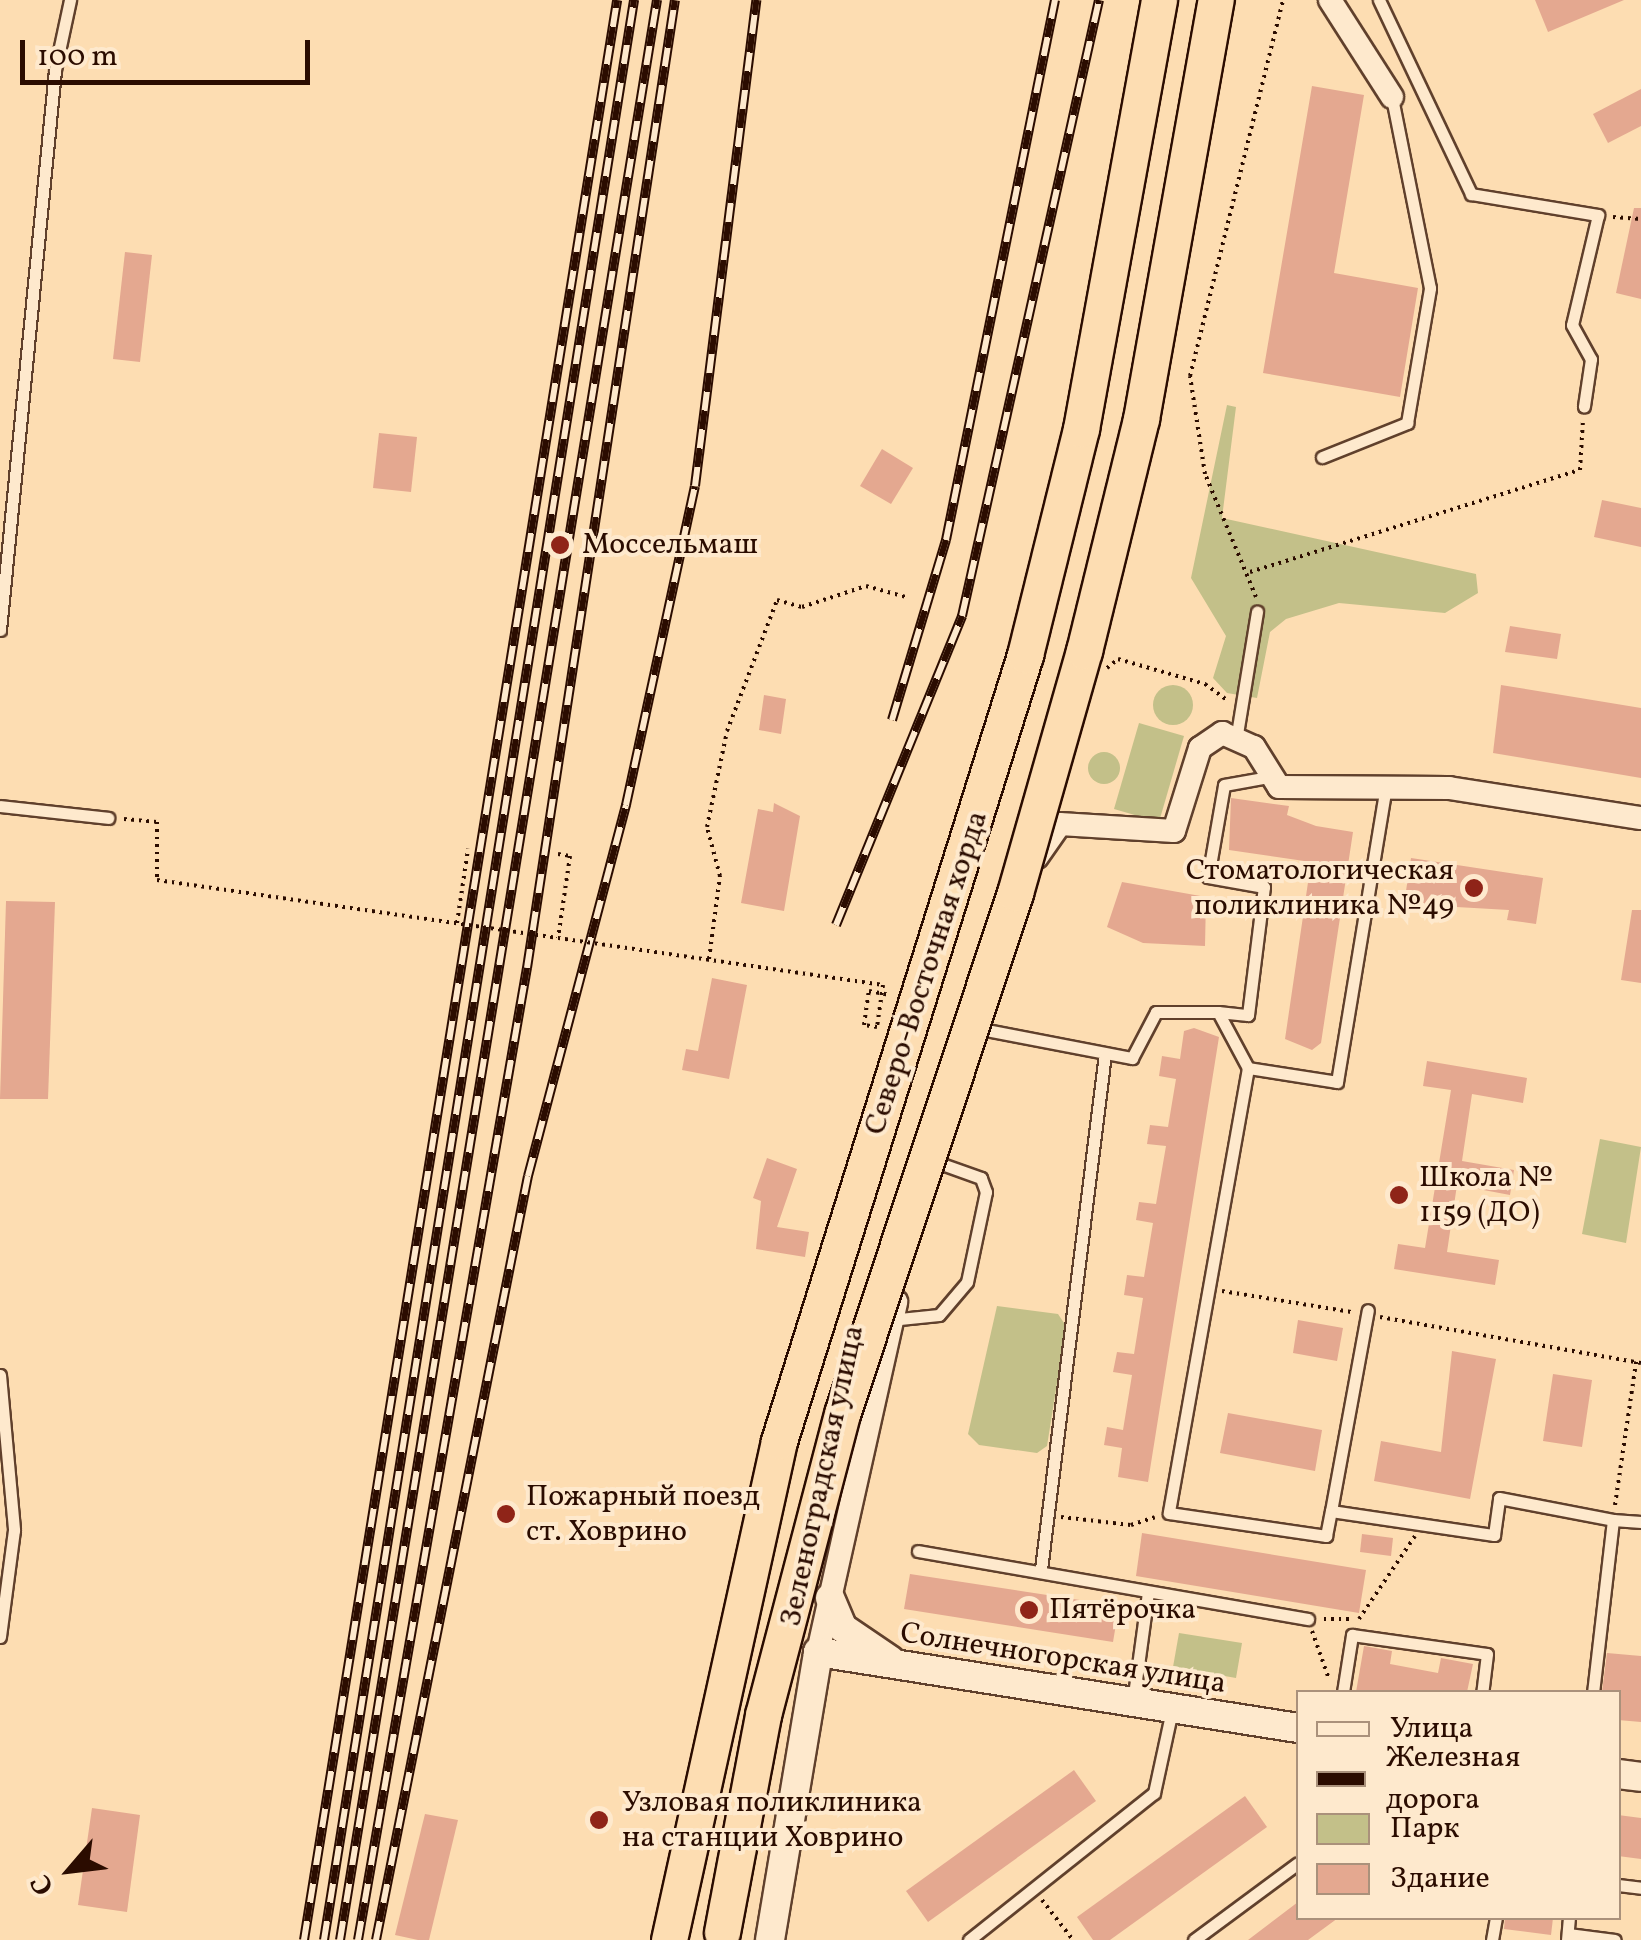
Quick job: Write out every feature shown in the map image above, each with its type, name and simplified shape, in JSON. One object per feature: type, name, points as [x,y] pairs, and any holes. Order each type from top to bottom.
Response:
[{"type":"main road","name":"Северо-Восточная хорда","points":[[668,1940],[779,1442],[1025,655],[1081,429],[1158,0]]},
{"type":"main road","name":"Северо-Восточная хорда","points":[[722,1932],[764,1714],[843,1411],[1016,893],[1084,651],[1145,400],[1216,0]]},
{"type":"street","points":[[1330,0],[1392,97]]},
{"type":"street","points":[[1236,734],[1279,787],[1385,791],[1450,788],[1641,818]]},
{"type":"street","name":"Зеленоградская улица","points":[[770,1940],[818,1652],[890,1320],[936,1162],[1050,831],[1069,823],[1174,831],[1200,748],[1236,734]]},
{"type":"street","points":[[830,1598],[843,1628],[904,1670]]},
{"type":"street","name":"Солнечногорская улица","points":[[818,1652],[904,1670],[1296,1728]]},
{"type":"lane","points":[[0,630],[55,70],[70,0]]},
{"type":"lane","points":[[1380,0],[1470,194],[1598,216],[1572,325],[1591,360],[1584,406]]},
{"type":"lane","points":[[1322,457],[1407,423],[1430,288],[1392,97]]},
{"type":"lane","points":[[1236,734],[1257,608]]},
{"type":"lane","points":[[980,1032],[1132,1058],[1156,1012],[1248,1014],[1264,887],[1208,878],[1224,785],[1269,777]]},
{"type":"lane","points":[[1248,1068],[1337,1082],[1385,791]]},
{"type":"lane","points":[[0,806],[108,818]]},
{"type":"lane","points":[[1218,1012],[1248,1068],[1169,1513],[1326,1536],[1368,1312]]},
{"type":"lane","points":[[1041,1568],[1044,1515],[1105,1054]]},
{"type":"lane","points":[[890,1320],[938,1315],[967,1282],[986,1192],[980,1178],[936,1162]]},
{"type":"lane","points":[[0,1375],[14,1530],[0,1637]]},
{"type":"lane","points":[[1331,1511],[1494,1535],[1499,1498],[1641,1522]]},
{"type":"lane","points":[[1592,1690],[1613,1520]]},
{"type":"lane","points":[[918,1551],[1041,1568],[1148,1592],[1308,1618]]},
{"type":"lane","points":[[1133,1704],[1148,1592]]},
{"type":"lane","points":[[1343,1690],[1352,1636],[1487,1654],[1482,1690]]},
{"type":"lane","points":[[969,1940],[1154,1793],[1172,1709]]},
{"type":"lane","points":[[1194,1940],[1296,1864]]},
{"type":"lane","points":[[1568,1937],[1615,1940]]},
{"type":"path","points":[[1257,608],[1250,572],[1205,474],[1190,376],[1283,0]]},
{"type":"path","points":[[1598,216],[1641,219]]},
{"type":"path","points":[[1250,572],[1580,470],[1584,406]]},
{"type":"path","points":[[709,960],[720,876],[710,862],[710,813],[739,694],[776,600],[802,607],[866,586],[906,597]]},
{"type":"path","points":[[122,819],[156,822],[157,880],[884,984],[877,1027],[864,1025],[869,992]]},
{"type":"path","points":[[456,923],[468,849]]},
{"type":"path","points":[[558,854],[570,856],[558,938]]},
{"type":"path","points":[[1210,1290],[1368,1312],[1638,1363],[1613,1520]]},
{"type":"path","points":[[1044,1515],[1131,1524],[1169,1513]]},
{"type":"path","points":[[1333,1690],[1308,1618],[1362,1619],[1422,1525]]},
{"type":"path","points":[[1033,1889],[1073,1940]]},
{"type":"green space","points":[[1227,405],[1236,407],[1222,518],[1476,574],[1478,593],[1445,613],[1339,603],[1286,619],[1270,632],[1257,698],[1227,693],[1213,678],[1226,636],[1191,578]]},
{"type":"green space","points":[[1173,685],[1187,691],[1193,705],[1187,719],[1173,725],[1159,719],[1153,705],[1159,691]]},
{"type":"green space","points":[[1139,723],[1184,736],[1159,822],[1114,809]]},
{"type":"green space","points":[[1104,752],[1116,756],[1120,768],[1116,780],[1104,784],[1092,780],[1088,768],[1092,756]]},
{"type":"green space","points":[[1600,1139],[1641,1147],[1626,1243],[1582,1234]]},
{"type":"green space","points":[[997,1306],[1058,1314],[1066,1326],[1047,1446],[1037,1453],[979,1445],[968,1434]]},
{"type":"green space","points":[[1179,1633],[1242,1643],[1236,1678],[1173,1667]]},
{"type":"building","points":[[1535,0],[1624,0],[1548,32]]},
{"type":"building","points":[[1312,86],[1364,95],[1334,273],[1418,288],[1400,397],[1263,373]]},
{"type":"building","points":[[1641,89],[1641,126],[1608,143],[1593,114]]},
{"type":"building","points":[[1634,208],[1641,208],[1641,299],[1616,293]]},
{"type":"building","points":[[125,252],[152,255],[140,362],[113,359]]},
{"type":"building","points":[[379,433],[417,437],[411,492],[373,488]]},
{"type":"building","points":[[882,449],[913,468],[891,504],[860,486]]},
{"type":"building","points":[[1602,500],[1641,508],[1641,547],[1594,537]]},
{"type":"building","points":[[1510,626],[1561,634],[1557,659],[1505,652]]},
{"type":"building","points":[[1501,685],[1641,708],[1641,778],[1493,753]]},
{"type":"building","points":[[764,695],[786,699],[781,734],[759,730]]},
{"type":"building","points":[[1231,798],[1289,806],[1287,815],[1316,826],[1353,832],[1321,1043],[1312,1050],[1285,1039],[1311,862],[1229,850]]},
{"type":"building","points":[[774,803],[800,816],[784,911],[741,903],[758,809],[773,812]]},
{"type":"building","name":"Стоматологическая поликлиника №49","points":[[1411,858],[1543,878],[1536,924],[1507,920],[1509,910],[1404,904]]},
{"type":"building","points":[[1122,882],[1206,897],[1205,946],[1143,943],[1107,927]]},
{"type":"building","points":[[6,901],[55,902],[48,1099],[0,1099]]},
{"type":"building","points":[[1632,910],[1641,910],[1641,983],[1621,980]]},
{"type":"building","points":[[712,978],[747,985],[729,1079],[682,1070],[686,1049],[698,1051]]},
{"type":"building","points":[[1194,1028],[1219,1037],[1148,1482],[1118,1477],[1122,1448],[1104,1445],[1107,1427],[1123,1430],[1132,1375],[1113,1372],[1117,1352],[1134,1354],[1143,1298],[1124,1295],[1127,1275],[1144,1277],[1153,1223],[1136,1220],[1139,1202],[1156,1204],[1166,1146],[1147,1144],[1150,1125],[1168,1127],[1176,1079],[1159,1076],[1162,1056],[1180,1059],[1184,1031]]},
{"type":"building","points":[[1427,1061],[1527,1078],[1523,1103],[1472,1094],[1462,1161],[1514,1170],[1510,1195],[1457,1185],[1447,1252],[1499,1260],[1495,1285],[1394,1269],[1398,1244],[1425,1248],[1451,1090],[1423,1086]]},
{"type":"building","points":[[767,1158],[797,1169],[777,1227],[809,1232],[805,1257],[756,1249],[761,1201],[753,1198]]},
{"type":"building","points":[[1298,1320],[1343,1328],[1337,1361],[1293,1353]]},
{"type":"building","points":[[1452,1351],[1496,1359],[1470,1499],[1374,1481],[1381,1441],[1441,1452]]},
{"type":"building","points":[[1553,1374],[1592,1380],[1582,1447],[1543,1441]]},
{"type":"building","points":[[1228,1413],[1322,1430],[1315,1471],[1220,1453]]},
{"type":"building","points":[[1142,1533],[1366,1570],[1359,1613],[1136,1576]]},
{"type":"building","points":[[1362,1534],[1393,1538],[1391,1556],[1360,1552]]},
{"type":"building","points":[[910,1574],[1119,1606],[1113,1642],[904,1609]]},
{"type":"building","points":[[1364,1646],[1392,1651],[1390,1664],[1438,1673],[1441,1658],[1473,1664],[1467,1690],[1356,1690]]},
{"type":"building","points":[[1607,1653],[1641,1656],[1641,1722],[1621,1720],[1621,1690],[1602,1690]]},
{"type":"building","points":[[1074,1770],[1096,1801],[928,1922],[906,1891]]},
{"type":"building","points":[[1245,1796],[1267,1827],[1110,1940],[1093,1940],[1077,1917]]},
{"type":"building","points":[[92,1808],[140,1815],[127,1912],[78,1905]]},
{"type":"building","points":[[425,1814],[458,1820],[429,1940],[418,1940],[395,1935]]},
{"type":"building","points":[[1621,1815],[1641,1818],[1641,1859],[1621,1856]]},
{"type":"building","points":[[1296,1904],[1296,1920],[1335,1920],[1308,1940],[1248,1940]]},
{"type":"building","points":[[1505,1920],[1553,1920],[1551,1935],[1504,1929]]},
{"type":"railway","points":[[304,1940],[617,0]]},
{"type":"railway","points":[[324,1940],[634,0]]},
{"type":"railway","points":[[340,1940],[657,0]]},
{"type":"railway","points":[[358,1940],[527,968],[675,0]]},
{"type":"railway","points":[[376,1940],[528,1176],[626,805],[695,486],[756,0]]},
{"type":"railway","points":[[892,720],[946,540],[1055,0]]},
{"type":"railway","points":[[836,925],[962,616],[1099,0]]},
{"type":"place","name":"Моссельмаш","points":[[560,545]]},
{"type":"place","name":"Стоматологическая поликлиника №49","points":[[1474,888]]},
{"type":"place","name":"Школа № 1159 (ДО)","points":[[1399,1195]]},
{"type":"place","name":"Пожарный поезд ст. Ховрино","points":[[506,1514]]},
{"type":"place","name":"Пятёрочка","points":[[1029,1610]]},
{"type":"place","name":"Узловая поликлиника на станции Ховрино","points":[[599,1820]]}]
